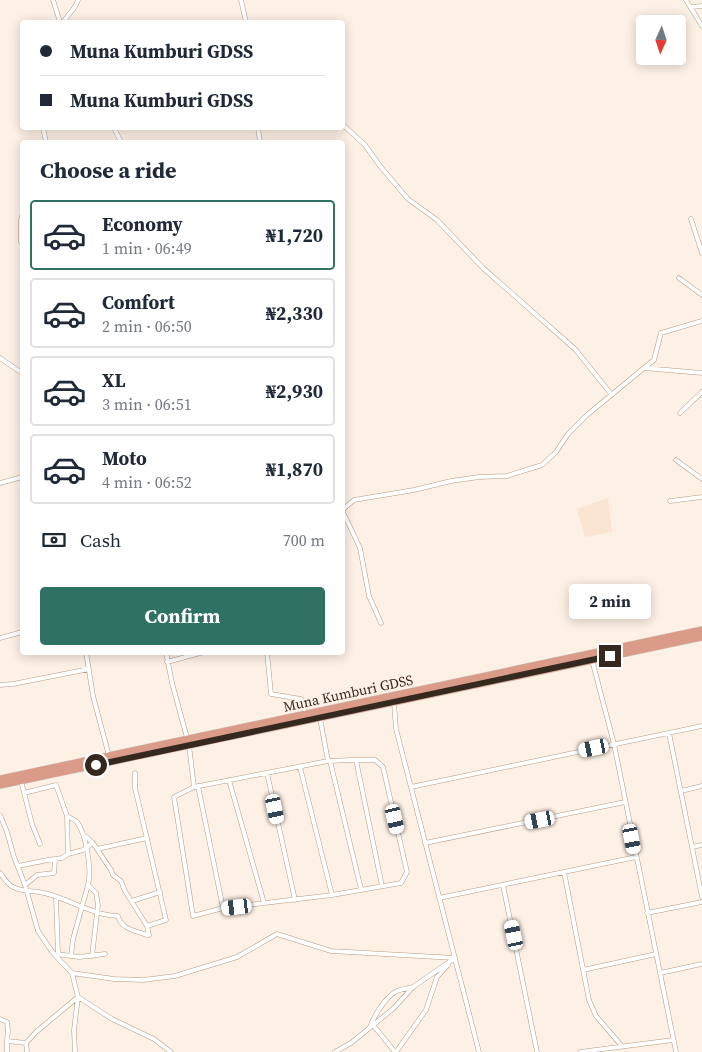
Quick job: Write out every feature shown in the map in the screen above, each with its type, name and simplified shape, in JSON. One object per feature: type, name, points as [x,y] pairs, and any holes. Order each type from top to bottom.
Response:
[{"type":"highway","name":"Muna Kumburi GDSS","points":[[0,785],[188,743],[306,714],[702,630]]},
{"type":"highway","name":"Muna Kumburi GDSS","points":[[0,779],[109,756],[320,718],[702,637]]},
{"type":"street","points":[[53,0],[59,20]]},
{"type":"street","points":[[65,20],[66,16],[77,5],[78,0]]},
{"type":"street","points":[[241,0],[246,20]]},
{"type":"street","points":[[686,0],[702,26]]},
{"type":"street","points":[[691,7],[702,6]]},
{"type":"street","points":[[345,127],[365,145],[408,199],[437,220],[483,268],[575,349],[611,394]]},
{"type":"street","points":[[691,219],[702,252]]},
{"type":"street","points":[[679,278],[702,295]]},
{"type":"street","points":[[345,508],[354,500],[414,490],[452,481],[506,476],[542,465],[556,452],[568,434],[586,415],[654,360],[661,333],[702,321]]},
{"type":"street","points":[[0,358],[20,373]]},
{"type":"street","points":[[644,368],[702,373]]},
{"type":"street","points":[[680,413],[702,392]]},
{"type":"street","points":[[676,460],[702,479]]},
{"type":"street","points":[[0,483],[20,478]]},
{"type":"street","points":[[670,501],[702,497]]},
{"type":"street","points":[[345,514],[360,548],[369,596],[381,623]]},
{"type":"street","points":[[0,638],[20,633]]},
{"type":"street","points":[[87,655],[93,696],[109,756]]},
{"type":"street","points":[[167,655],[188,743],[223,908]]},
{"type":"street","points":[[168,662],[193,655]]},
{"type":"street","points":[[267,655],[271,694],[301,698],[306,714]]},
{"type":"street","points":[[592,660],[614,744],[676,1052]]},
{"type":"street","points":[[0,684],[20,682],[89,668]]},
{"type":"street","points":[[394,703],[396,729],[479,1052]]},
{"type":"street","points":[[320,718],[361,889]]},
{"type":"street","points":[[411,787],[702,726]]},
{"type":"street","points":[[669,733],[702,897]]},
{"type":"street","points":[[356,760],[382,886]]},
{"type":"street","points":[[356,760],[374,760],[383,767],[407,872],[401,883],[332,895],[223,908],[193,916],[174,797],[196,787],[229,780],[329,761],[356,760]]},
{"type":"street","points":[[300,766],[332,895]]},
{"type":"street","points":[[135,773],[135,788],[166,920],[147,926]]},
{"type":"street","points":[[267,773],[295,900]]},
{"type":"street","points":[[229,780],[264,904]]},
{"type":"street","points":[[22,781],[32,824],[40,844]]},
{"type":"street","points":[[24,793],[56,785],[67,816],[68,854]]},
{"type":"street","points":[[680,791],[702,786]]},
{"type":"street","points":[[425,842],[625,802]]},
{"type":"street","points":[[0,816],[25,885],[38,931],[72,973],[78,997],[74,1030],[75,1052]]},
{"type":"street","points":[[0,873],[11,886],[27,892],[42,892],[76,903],[104,916],[118,916],[119,921],[124,927],[147,935],[149,934],[147,926],[125,892],[121,881],[113,875],[93,843],[84,835],[76,821],[67,816]]},
{"type":"street","points":[[71,956],[73,939],[88,885],[90,869],[84,835]]},
{"type":"street","points":[[97,849],[147,838]]},
{"type":"street","points":[[18,866],[62,858],[93,843]]},
{"type":"street","points":[[692,847],[702,845]]},
{"type":"street","points":[[439,898],[636,857]]},
{"type":"street","points":[[25,885],[37,875],[54,874],[55,860]]},
{"type":"street","points":[[564,872],[589,1000],[596,1016],[621,1045]]},
{"type":"street","points":[[88,885],[96,892],[98,914],[92,956]]},
{"type":"street","points":[[503,885],[537,1052]]},
{"type":"street","points":[[132,901],[160,892]]},
{"type":"street","points":[[55,953],[56,897]]},
{"type":"street","points":[[647,913],[702,902]]},
{"type":"street","points":[[72,973],[114,979],[144,980],[176,976],[237,957],[277,934],[331,950],[455,958]]},
{"type":"street","points":[[55,953],[71,956],[105,954]]},
{"type":"street","points":[[583,970],[656,954]]},
{"type":"street","points":[[335,1052],[351,1043],[394,1008],[414,987],[455,958]]},
{"type":"street","points":[[371,1026],[395,1052],[426,1010],[437,977],[455,958]]},
{"type":"street","points":[[660,974],[702,964]]},
{"type":"street","points":[[371,1026],[388,998],[396,992],[414,987]]},
{"type":"street","points":[[27,1052],[26,1043],[36,1032],[78,997]]},
{"type":"street","points":[[78,997],[112,1019],[154,1039],[171,1052]]},
{"type":"street","points":[[0,1019],[7,1022],[7,1052]]},
{"type":"street","points":[[580,1052],[621,1045],[630,1046],[673,1040]]},
{"type":"street","points":[[7,1041],[26,1043]]},
{"type":"shaded area","points":[[608,498],[612,532],[585,537],[577,509]]},
{"type":"route","points":[[96,765],[610,656]]}]
